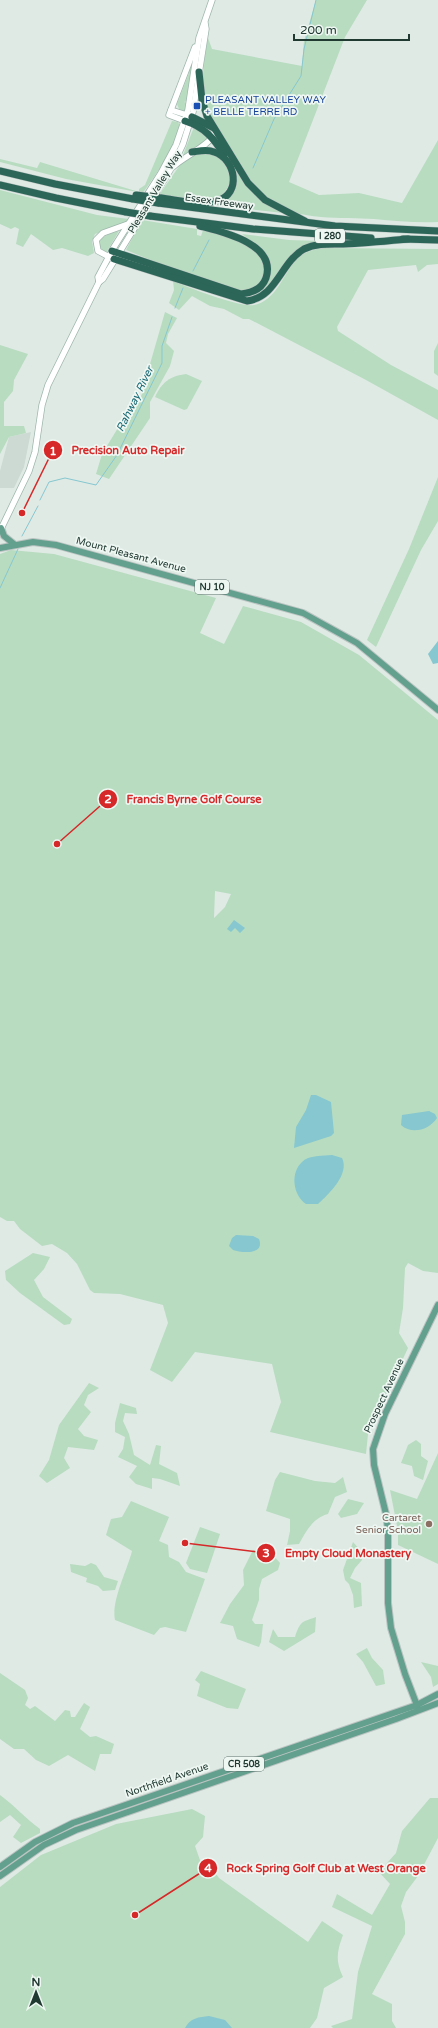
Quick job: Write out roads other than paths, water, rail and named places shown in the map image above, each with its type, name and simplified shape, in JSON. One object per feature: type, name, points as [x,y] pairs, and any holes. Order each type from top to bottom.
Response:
[{"type":"highway","points":[[199,72],[202,100],[214,128],[248,183],[276,207],[310,224]]},
{"type":"highway","points":[[188,119],[214,128]]},
{"type":"highway","points":[[159,200],[210,202],[223,198],[232,188],[234,180],[233,171],[225,157],[212,138],[202,128],[188,119]]},
{"type":"highway","points":[[192,152],[213,151],[225,157]]},
{"type":"highway","name":"Essex Freeway","points":[[0,171],[109,195],[159,200],[310,224],[381,230],[438,231]]},
{"type":"highway","name":"I 280","points":[[0,185],[49,197],[177,220],[327,236],[438,240]]},
{"type":"highway","points":[[113,255],[241,294],[256,290],[263,284],[267,272],[266,262],[261,253],[252,246],[228,234],[177,220]]},
{"type":"highway","points":[[113,255],[246,301],[260,298],[265,294],[290,261],[308,248],[328,244],[408,239]]},
{"type":"main road","name":"Pleasant Valley Way","points":[[1,529],[29,471],[35,452],[42,405],[48,385],[129,224],[170,157],[188,119],[199,38],[212,0]]},
{"type":"main road","name":"Pleasant Valley Way","points":[[113,255],[172,167],[183,144],[199,72],[206,29],[205,23]]},
{"type":"main road","points":[[188,119],[170,113],[188,63],[199,38]]},
{"type":"main road","points":[[172,167],[192,152],[208,143],[212,138],[214,128]]},
{"type":"main road","points":[[113,255],[98,251],[96,244],[97,238],[103,233],[129,224]]},
{"type":"main road","points":[[1,529],[4,536],[14,544]]},
{"type":"main road","name":"Mount Pleasant Avenue","points":[[0,548],[14,544],[39,543],[63,546],[303,613],[356,643],[438,710]]},
{"type":"main road","name":"Prospect Avenue","points":[[418,1708],[405,1674],[391,1628],[388,1603],[388,1530],[385,1507],[374,1465],[373,1449],[382,1420],[438,1304]]},
{"type":"main road","name":"Northfield Avenue","points":[[418,1708],[438,1694]]},
{"type":"main road","name":"Northfield Avenue","points":[[0,1867],[35,1842],[73,1823],[245,1767],[418,1708],[438,1703]]},
{"type":"main road","name":"Northfield Avenue","points":[[0,1876],[33,1852],[60,1836],[245,1767]]},
{"type":"water","points":[[438,641],[438,663],[433,664],[428,654]]},
{"type":"water","points":[[234,920],[245,928],[240,933],[235,928],[231,932],[227,929]]},
{"type":"water","points":[[311,1095],[316,1095],[331,1102],[334,1133],[331,1136],[294,1148],[296,1127],[306,1110]]},
{"type":"water","points":[[429,1111],[435,1114],[437,1118],[430,1126],[420,1130],[410,1130],[401,1125],[402,1115]]},
{"type":"water","points":[[332,1155],[342,1158],[344,1164],[341,1177],[328,1195],[318,1204],[306,1204],[298,1195],[296,1190],[295,1178],[298,1167],[308,1158]]},
{"type":"water","points":[[236,1235],[253,1236],[259,1239],[259,1248],[252,1252],[233,1250],[229,1246],[232,1238]]},
{"type":"water","points":[[209,2016],[225,2020],[232,2028],[185,2028],[192,2020]]},
{"type":"waterway","name":"Rahway River","points":[[253,168],[274,119],[301,76],[304,49],[316,0]]},
{"type":"waterway","name":"Rahway River","points":[[193,271],[209,240]]},
{"type":"waterway","name":"Rahway River","points":[[175,308],[183,288]]},
{"type":"waterway","name":"Rahway River","points":[[40,500],[49,482],[65,478],[96,485],[117,455],[162,363],[162,346],[172,317]]},
{"type":"waterway","name":"Rahway River","points":[[22,536],[38,506]]},
{"type":"waterway","name":"Rahway River","points":[[0,588],[18,549]]},
{"type":"place","name":"PLEASANT VALLEY WAY + BELLE TERRE RD","points":[[197,106]]},
{"type":"place","name":"Precision Auto Repair","points":[[22,513]]},
{"type":"place","name":"Francis Byrne Golf Course","points":[[57,844]]},
{"type":"place","name":"Cartaret Senior School","points":[[429,1524]]},
{"type":"place","name":"Empty Cloud Monastery","points":[[185,1543]]},
{"type":"place","name":"Rock Spring Golf Club at West Orange","points":[[135,1915]]}]
